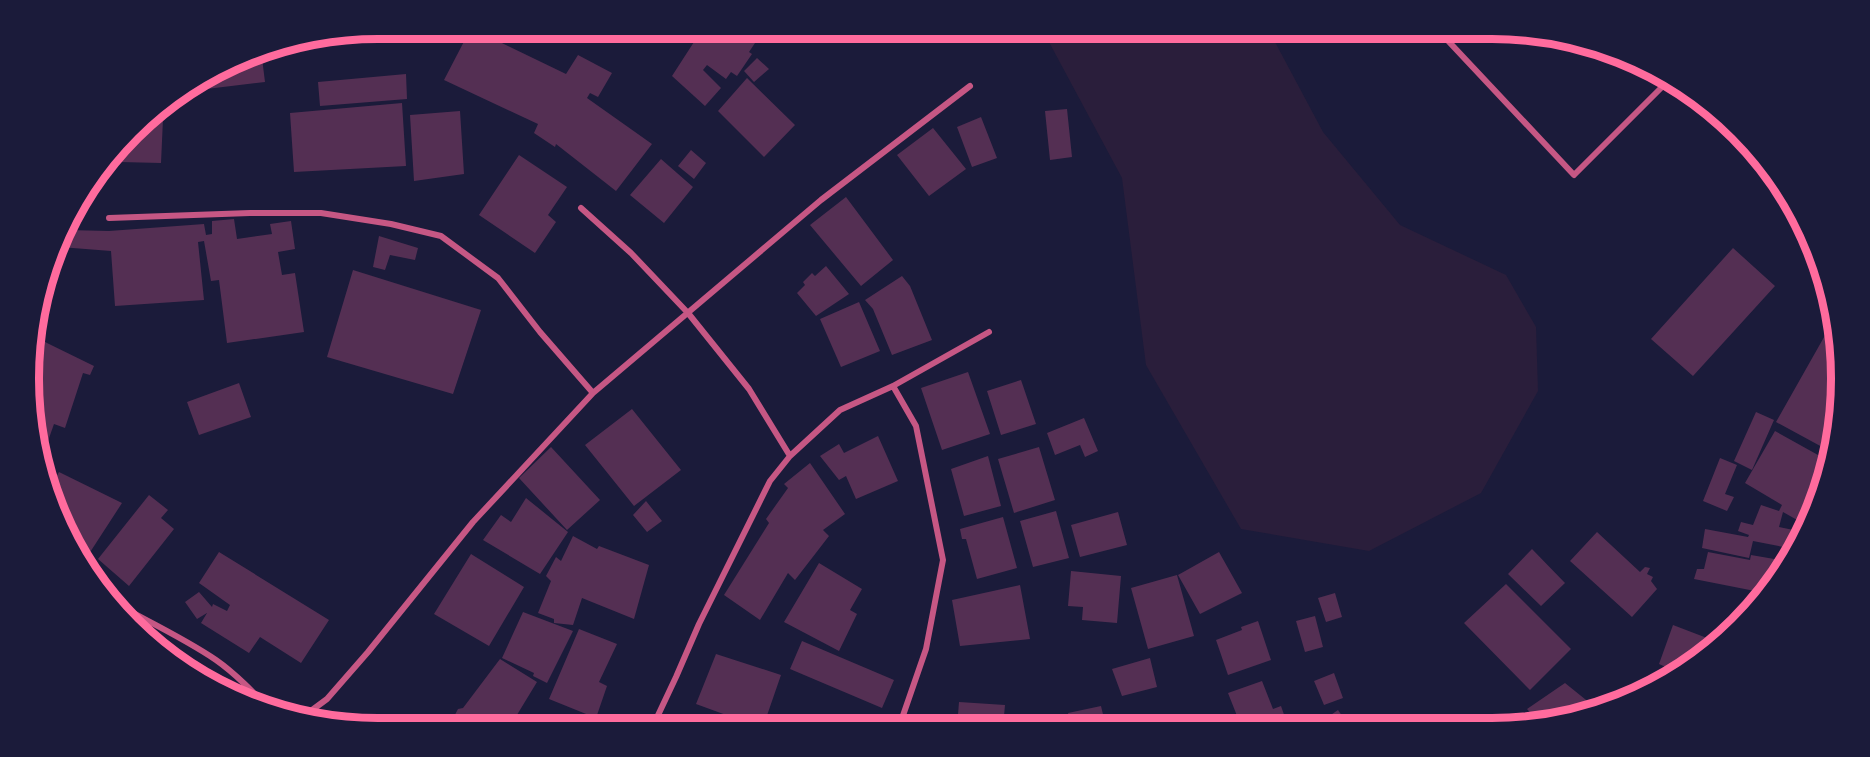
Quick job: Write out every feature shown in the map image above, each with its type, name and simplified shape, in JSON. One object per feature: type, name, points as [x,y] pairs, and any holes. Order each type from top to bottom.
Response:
[{"type":"street","points":[[1446,39],[1574,175],[1663,86]]},
{"type":"street","points":[[311,711],[327,699],[368,652],[473,522],[593,393],[821,200],[970,86]]},
{"type":"street","points":[[581,208],[631,253],[688,314],[749,389],[790,456]]},
{"type":"street","points":[[109,218],[321,213],[391,224],[441,236],[498,278],[540,332],[593,393]]},
{"type":"street","points":[[657,718],[699,624],[770,481],[790,456],[840,410],[893,386],[989,332]]},
{"type":"street","points":[[893,386],[916,426],[943,560],[926,649],[901,718]]},
{"type":"street","points":[[132,612],[218,661],[255,694]]},
{"type":"shaded area","points":[[1047,39],[1275,39],[1323,132],[1400,225],[1506,275],[1536,327],[1538,391],[1481,493],[1369,551],[1241,529],[1146,365],[1122,178]]},
{"type":"building","points":[[465,39],[494,39],[566,74],[578,55],[612,73],[598,97],[590,93],[587,98],[652,144],[616,191],[556,144],[555,147],[534,133],[538,124],[444,80]]},
{"type":"building","points":[[696,39],[749,39],[755,43],[749,52],[752,54],[737,76],[731,72],[726,79],[707,65],[703,70],[721,88],[705,106],[672,76]]},
{"type":"building","points":[[757,58],[769,69],[754,82],[744,71]]},
{"type":"building","points":[[262,60],[265,82],[200,90],[228,74]]},
{"type":"building","points":[[406,74],[407,99],[320,106],[318,82]]},
{"type":"building","points":[[747,78],[795,125],[764,157],[718,111]]},
{"type":"building","points":[[402,103],[406,166],[294,172],[290,113]]},
{"type":"building","points":[[1067,109],[1072,157],[1050,160],[1045,111]]},
{"type":"building","points":[[460,111],[464,174],[414,181],[410,115]]},
{"type":"building","points":[[981,117],[997,158],[972,167],[957,127]]},
{"type":"building","points":[[160,119],[163,119],[161,163],[120,162],[120,159],[138,138]]},
{"type":"building","points":[[933,128],[966,169],[929,196],[897,155]]},
{"type":"building","points":[[691,150],[706,163],[694,179],[678,166]]},
{"type":"building","points":[[519,155],[567,187],[548,215],[556,222],[535,253],[479,215]]},
{"type":"building","points":[[661,159],[693,187],[664,223],[630,195]]},
{"type":"building","points":[[846,197],[893,260],[861,286],[810,225]]},
{"type":"building","points":[[234,219],[237,239],[272,234],[270,224],[291,221],[295,249],[278,252],[282,275],[295,273],[304,332],[227,343],[219,280],[211,281],[204,241],[198,242],[204,300],[115,306],[111,251],[66,247],[73,230],[109,231],[204,224],[206,235],[212,234],[212,221]]},
{"type":"building","points":[[379,236],[418,248],[415,260],[390,255],[385,270],[373,267]]},
{"type":"building","points":[[1733,248],[1775,286],[1693,376],[1651,339]]},
{"type":"building","points":[[826,266],[849,294],[816,316],[797,293],[812,273],[815,276]]},
{"type":"building","points":[[353,270],[481,310],[453,394],[327,357]]},
{"type":"building","points":[[902,276],[910,286],[932,340],[892,355],[873,309],[865,300]]},
{"type":"building","points":[[859,302],[880,351],[841,367],[820,319]]},
{"type":"building","points":[[1827,331],[1831,378],[1828,423],[1823,448],[1776,422]]},
{"type":"building","points":[[42,339],[94,366],[90,375],[83,373],[65,428],[54,424],[46,446],[40,401]]},
{"type":"building","points":[[968,372],[990,434],[942,450],[921,388]]},
{"type":"building","points":[[1021,380],[1036,424],[1001,435],[987,391]]},
{"type":"building","points":[[239,383],[251,417],[199,435],[187,402]]},
{"type":"building","points":[[632,409],[681,470],[634,506],[585,445]]},
{"type":"building","points":[[1756,412],[1774,420],[1752,470],[1734,461]]},
{"type":"building","points":[[1084,418],[1098,451],[1085,457],[1080,445],[1055,455],[1047,433]]},
{"type":"building","points":[[1775,431],[1821,457],[1813,488],[1799,521],[1783,512],[1779,527],[1795,530],[1786,547],[1753,541],[1749,558],[1702,548],[1705,529],[1748,537],[1749,535],[1738,531],[1741,522],[1753,525],[1761,505],[1779,511],[1782,505],[1745,483]]},
{"type":"building","points":[[878,436],[898,481],[856,499],[846,476],[839,480],[820,456],[839,444],[844,453]]},
{"type":"building","points":[[551,447],[600,500],[567,530],[519,478]]},
{"type":"building","points":[[1039,447],[1055,500],[1014,513],[998,459]]},
{"type":"building","points":[[988,456],[1001,506],[964,516],[951,469]]},
{"type":"building","points":[[1720,458],[1737,465],[1725,494],[1734,497],[1727,511],[1703,501]]},
{"type":"building","points":[[810,463],[845,514],[823,530],[829,536],[795,580],[788,573],[760,620],[724,595],[769,523],[766,519],[788,488],[784,484]]},
{"type":"building","points":[[59,472],[122,503],[88,555],[74,529],[55,480]]},
{"type":"building","points":[[149,495],[168,510],[161,518],[174,529],[129,586],[98,559]]},
{"type":"building","points":[[526,498],[568,532],[540,574],[483,540],[501,515],[511,522]]},
{"type":"building","points":[[646,501],[662,521],[647,532],[633,515]]},
{"type":"building","points":[[1056,511],[1069,558],[1033,567],[1020,521]]},
{"type":"building","points":[[1118,512],[1127,545],[1080,557],[1071,525]]},
{"type":"building","points":[[1003,517],[1017,568],[977,579],[966,539],[962,539],[960,529]]},
{"type":"building","points":[[1597,532],[1640,572],[1645,567],[1650,568],[1647,574],[1653,577],[1651,581],[1657,589],[1632,617],[1570,561]]},
{"type":"building","points":[[573,536],[597,549],[599,546],[649,565],[634,619],[582,598],[573,625],[554,623],[554,619],[538,613],[551,581],[546,576],[556,557],[561,561]]},
{"type":"building","points":[[1532,549],[1565,583],[1541,606],[1508,574]]},
{"type":"building","points":[[219,552],[329,620],[301,663],[260,637],[249,653],[201,623],[207,613],[197,619],[185,602],[199,592],[212,607],[213,604],[227,611],[230,605],[199,583]]},
{"type":"building","points":[[1219,552],[1242,593],[1200,614],[1178,575]]},
{"type":"building","points":[[1708,552],[1750,560],[1751,555],[1779,560],[1756,591],[1694,579],[1697,569],[1704,569]]},
{"type":"building","points":[[471,554],[524,587],[489,646],[434,614]]},
{"type":"building","points":[[819,563],[862,589],[850,610],[857,614],[839,651],[784,622]]},
{"type":"building","points":[[1071,571],[1121,576],[1117,623],[1082,620],[1083,607],[1068,606]]},
{"type":"building","points":[[1177,575],[1194,636],[1148,649],[1131,588]]},
{"type":"building","points":[[1506,584],[1571,649],[1530,690],[1464,623]]},
{"type":"building","points":[[1020,585],[1030,639],[960,646],[952,600]]},
{"type":"building","points":[[1335,593],[1342,617],[1326,622],[1318,598]]},
{"type":"building","points":[[523,612],[573,631],[547,683],[533,676],[534,673],[502,658]]},
{"type":"building","points":[[1315,616],[1323,647],[1305,652],[1296,621]]},
{"type":"building","points":[[1258,621],[1271,660],[1228,675],[1216,640]]},
{"type":"building","points":[[1673,625],[1709,639],[1669,668],[1659,664]]},
{"type":"building","points":[[579,629],[617,644],[599,682],[607,686],[596,718],[549,699]]},
{"type":"building","points":[[802,641],[894,680],[882,708],[790,669]]},
{"type":"building","points":[[716,654],[781,675],[766,718],[734,718],[696,704]]},
{"type":"building","points":[[1150,658],[1157,687],[1122,696],[1112,669]]},
{"type":"building","points":[[500,659],[537,682],[515,718],[453,718],[458,709],[463,708]]},
{"type":"building","points":[[1334,673],[1343,698],[1324,705],[1314,681]]},
{"type":"building","points":[[1262,681],[1273,709],[1281,706],[1285,718],[1238,718],[1228,693]]},
{"type":"building","points":[[1565,683],[1590,703],[1536,715],[1533,715],[1527,709]]},
{"type":"building","points":[[959,702],[1005,705],[1004,718],[958,718]]},
{"type":"building","points":[[1101,706],[1104,718],[1069,718],[1068,713]]},
{"type":"building","points":[[1338,710],[1344,718],[1326,718]]}]
